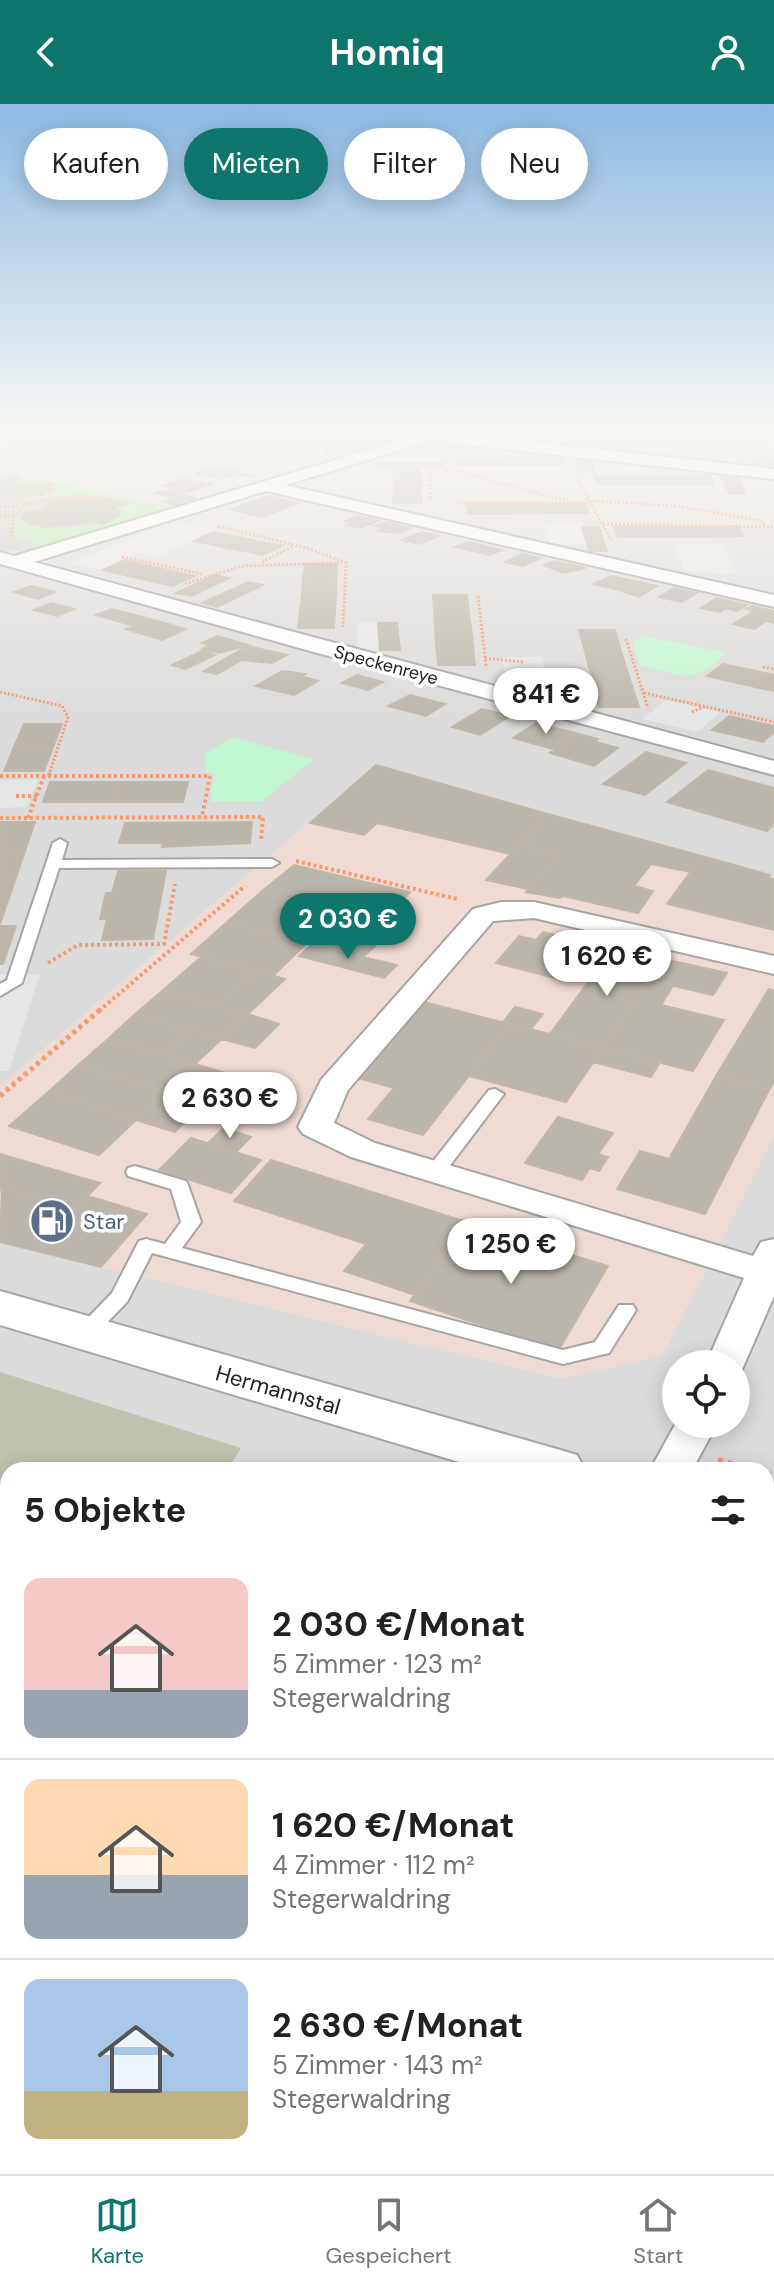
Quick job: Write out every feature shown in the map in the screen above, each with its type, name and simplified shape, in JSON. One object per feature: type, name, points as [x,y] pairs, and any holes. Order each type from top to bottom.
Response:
[{"type":"street","points":[[6,557],[118,530]]},
{"type":"street","points":[[454,530],[774,601]]},
{"type":"street","name":"Speckenreye","points":[[6,557],[147,601],[774,768]]},
{"type":"street","points":[[732,1350],[769,1262],[435,1172],[363,1150],[315,1127],[333,1087],[483,915],[501,910],[534,910],[774,965]]},
{"type":"street","name":"Hermannstal","points":[[0,1308],[529,1462]]},
{"type":"street","points":[[675,1462],[688,1438]]},
{"type":"lane","points":[[7,987],[60,843]]},
{"type":"lane","points":[[53,864],[276,860]]},
{"type":"lane","points":[[435,1172],[495,1094]]},
{"type":"lane","points":[[135,1172],[179,1185],[191,1222],[170,1251]]},
{"type":"lane","points":[[85,1333],[120,1297],[146,1245],[563,1357],[602,1348],[626,1310]]},
{"type":"path","points":[[6,557],[11,530]]},
{"type":"path","points":[[228,530],[346,563]]},
{"type":"path","points":[[606,530],[623,567]]},
{"type":"path","points":[[261,562],[294,546]]},
{"type":"path","points":[[117,556],[204,575]]},
{"type":"path","points":[[147,601],[218,568],[261,562],[346,563]]},
{"type":"path","points":[[317,647],[343,632],[346,563]]},
{"type":"path","points":[[461,685],[486,667],[478,596]]},
{"type":"path","points":[[622,728],[649,708],[626,639]]},
{"type":"path","points":[[485,658],[523,662]]},
{"type":"path","points":[[763,667],[774,669]]},
{"type":"path","points":[[0,692],[62,706],[68,717],[28,818]]},
{"type":"path","points":[[644,693],[774,722]]},
{"type":"path","points":[[692,712],[707,706]]},
{"type":"path","points":[[0,776],[210,776],[202,817]]},
{"type":"path","points":[[16,796],[37,796]]},
{"type":"path","points":[[0,818],[263,817],[261,849],[276,860],[501,910]]},
{"type":"path","points":[[0,1096],[276,860]]},
{"type":"path","points":[[7,987],[78,945],[164,944],[179,864]]},
{"type":"shaded area","points":[[0,530],[774,530],[774,879],[376,765],[0,1086]]},
{"type":"shaded area","points":[[0,530],[99,530],[32,549],[0,549]]},
{"type":"shaded area","points":[[153,530],[216,530],[155,557],[140,553],[103,570],[67,564]]},
{"type":"shaded area","points":[[547,530],[583,530],[587,544],[549,544]]},
{"type":"shaded area","points":[[674,545],[723,545],[737,575],[685,571]]},
{"type":"shaded area","points":[[358,622],[397,623],[400,650],[357,651]]},
{"type":"shaded area","points":[[502,657],[542,657],[550,690],[508,690]]},
{"type":"shaded area","points":[[666,700],[721,712],[697,732],[642,719]]},
{"type":"shaded area","points":[[376,765],[770,875],[769,878],[774,879],[774,1136],[662,1354],[561,1379],[0,1242],[0,1086]]},
{"type":"shaded area","points":[[0,780],[38,780],[27,807],[0,808]]},
{"type":"shaded area","points":[[0,974],[40,974],[9,1071],[0,1071]]},
{"type":"shaded area","points":[[774,1136],[774,1462],[0,1462],[0,1242],[561,1379],[662,1354],[662,1438],[750,1438],[750,1350],[665,1350]]},
{"type":"shaded area","points":[[0,1372],[241,1448],[232,1462],[0,1462]]},
{"type":"green space","points":[[15,530],[99,530],[37,548],[25,540],[14,538]]},
{"type":"green space","points":[[644,636],[727,653],[704,670],[686,676],[678,675],[640,666],[633,642]]},
{"type":"green space","points":[[232,737],[314,759],[262,801],[210,802],[214,773],[206,772],[205,754]]},
{"type":"building","points":[[378,530],[407,530],[400,533],[375,531]]},
{"type":"building","points":[[583,530],[600,530],[607,551],[589,551]]},
{"type":"building","points":[[615,530],[656,530],[660,537],[618,537]]},
{"type":"building","points":[[656,530],[698,530],[702,537],[660,537]]},
{"type":"building","points":[[698,530],[740,530],[744,536],[702,537]]},
{"type":"building","points":[[213,532],[247,539],[228,548],[194,541]]},
{"type":"building","points":[[422,532],[439,536],[419,544],[402,540]]},
{"type":"building","points":[[247,539],[282,546],[263,555],[228,548]]},
{"type":"building","points":[[468,542],[502,550],[490,555],[455,547]]},
{"type":"building","points":[[522,554],[540,558],[523,566],[505,562]]},
{"type":"building","points":[[124,560],[159,568],[137,578],[103,570]]},
{"type":"building","points":[[555,561],[586,568],[563,573],[544,565]]},
{"type":"building","points":[[305,564],[337,564],[336,579],[303,579]]},
{"type":"building","points":[[159,568],[194,576],[173,586],[137,578]]},
{"type":"building","points":[[215,575],[229,578],[192,596],[176,593]]},
{"type":"building","points":[[611,576],[635,581],[619,590],[594,584]]},
{"type":"building","points":[[303,579],[336,579],[336,595],[302,595]]},
{"type":"building","points":[[635,581],[657,586],[639,597],[619,590]]},
{"type":"building","points":[[248,582],[263,585],[217,607],[202,603]]},
{"type":"building","points":[[31,586],[55,592],[38,599],[14,592]]},
{"type":"building","points":[[674,588],[697,593],[682,602],[659,597]]},
{"type":"building","points":[[302,595],[336,595],[335,611],[300,611]]},
{"type":"building","points":[[433,595],[467,595],[469,611],[434,611]]},
{"type":"building","points":[[717,598],[747,605],[737,611],[726,608],[720,612],[701,608]]},
{"type":"building","points":[[51,603],[74,609],[57,616],[34,610]]},
{"type":"building","points":[[752,606],[774,611],[774,623],[766,621],[754,629],[733,624],[754,611],[746,609]]},
{"type":"building","points":[[112,609],[150,619],[134,626],[96,615]]},
{"type":"building","points":[[300,611],[335,611],[334,628],[298,628]]},
{"type":"building","points":[[434,611],[469,611],[471,628],[435,628]]},
{"type":"building","points":[[150,619],[186,629],[162,640],[126,629]]},
{"type":"building","points":[[378,623],[397,623],[400,650],[380,650]]},
{"type":"building","points":[[435,628],[471,628],[473,646],[436,646]]},
{"type":"building","points":[[579,630],[615,630],[620,648],[584,648]]},
{"type":"building","points":[[217,636],[249,645],[219,653],[202,649],[210,645],[202,643]]},
{"type":"building","points":[[247,646],[287,655],[272,663],[242,660],[217,674],[204,671]]},
{"type":"building","points":[[436,646],[473,646],[475,665],[438,665]]},
{"type":"building","points":[[584,648],[620,648],[626,667],[589,667]]},
{"type":"building","points":[[202,651],[215,655],[185,669],[172,665]]},
{"type":"building","points":[[723,664],[770,674],[755,687],[707,676]]},
{"type":"building","points":[[589,667],[626,667],[632,686],[594,686]]},
{"type":"building","points":[[282,671],[305,674],[301,676],[318,681],[294,695],[256,686]]},
{"type":"building","points":[[770,674],[774,675],[774,691],[755,687]]},
{"type":"building","points":[[357,675],[383,682],[368,690],[342,683]]},
{"type":"building","points":[[594,686],[632,686],[639,707],[599,707]]},
{"type":"building","points":[[410,695],[445,704],[426,716],[388,706]]},
{"type":"building","points":[[482,709],[510,716],[480,735],[452,727]]},
{"type":"building","points":[[729,716],[774,726],[774,732],[763,742],[712,730]]},
{"type":"building","points":[[536,723],[579,734],[556,750],[513,738]]},
{"type":"building","points":[[24,724],[62,724],[53,747],[14,747]]},
{"type":"building","points":[[579,734],[618,748],[594,766],[550,753]]},
{"type":"building","points":[[14,747],[53,747],[44,771],[4,771]]},
{"type":"building","points":[[646,752],[686,763],[645,795],[603,784]]},
{"type":"building","points":[[376,765],[548,814],[510,854],[377,823],[364,835],[310,823]]},
{"type":"building","points":[[708,770],[774,788],[774,824],[767,831],[667,802]]},
{"type":"building","points":[[50,782],[119,782],[113,802],[43,802]]},
{"type":"building","points":[[119,782],[188,782],[183,802],[113,802]]},
{"type":"building","points":[[548,814],[702,856],[690,872],[651,864],[634,886],[653,891],[638,913],[563,896],[526,892],[560,854],[519,845]]},
{"type":"building","points":[[0,822],[35,822],[24,854],[0,854]]},
{"type":"building","points":[[252,822],[250,843],[162,847],[163,843],[119,843],[125,823]]},
{"type":"building","points":[[519,845],[560,854],[527,889],[486,880]]},
{"type":"building","points":[[0,854],[24,854],[12,889],[0,889]]},
{"type":"building","points":[[702,856],[770,875],[768,878],[774,879],[774,930],[667,904]]},
{"type":"building","points":[[294,865],[370,883],[340,912],[261,892]]},
{"type":"building","points":[[118,871],[166,871],[153,939],[102,940],[107,919],[100,919],[106,893],[112,893]]},
{"type":"building","points":[[370,883],[410,892],[381,922],[340,912]]},
{"type":"building","points":[[0,889],[12,889],[0,924]]},
{"type":"building","points":[[261,892],[340,912],[307,943],[227,922]]},
{"type":"building","points":[[227,922],[307,943],[273,976],[191,954]]},
{"type":"building","points":[[0,926],[16,926],[3,964],[0,964]]},
{"type":"building","points":[[543,932],[583,942],[555,978],[496,963],[519,936],[536,940]]},
{"type":"building","points":[[325,933],[375,946],[363,957],[313,943]]},
{"type":"building","points":[[313,943],[397,965],[384,978],[299,956]]},
{"type":"building","points":[[614,947],[664,959],[603,1048],[550,1034]]},
{"type":"building","points":[[201,957],[256,971],[218,1006],[162,991]]},
{"type":"building","points":[[664,959],[727,973],[713,995],[649,980]]},
{"type":"building","points":[[256,971],[285,979],[248,1014],[218,1006]]},
{"type":"building","points":[[649,980],[673,986],[661,1005],[724,1020],[693,1071],[603,1048]]},
{"type":"building","points":[[769,989],[774,991],[774,1082],[769,1090],[716,1076]]},
{"type":"building","points":[[162,991],[248,1014],[222,1039],[135,1014]]},
{"type":"building","points":[[424,1002],[509,1024],[423,1135],[368,1119],[394,1088],[358,1078]]},
{"type":"building","points":[[515,1007],[543,1014],[531,1029],[503,1022]]},
{"type":"building","points":[[135,1014],[191,1030],[164,1055],[109,1038]]},
{"type":"building","points":[[248,1014],[279,1024],[255,1048],[222,1039]]},
{"type":"building","points":[[509,1024],[603,1048],[566,1102],[469,1076]]},
{"type":"building","points":[[191,1030],[222,1039],[195,1064],[164,1055]]},
{"type":"building","points":[[109,1038],[195,1064],[166,1092],[78,1065]]},
{"type":"building","points":[[603,1048],[660,1062],[651,1077],[593,1062]]},
{"type":"building","points":[[195,1064],[232,1075],[202,1104],[166,1092]]},
{"type":"building","points":[[78,1065],[166,1092],[136,1120],[48,1092]]},
{"type":"building","points":[[716,1076],[769,1090],[705,1214],[617,1189],[640,1151],[669,1159]]},
{"type":"building","points":[[48,1092],[136,1120],[99,1155],[9,1126]]},
{"type":"building","points":[[166,1092],[202,1104],[175,1132],[136,1120]]},
{"type":"building","points":[[558,1117],[613,1133],[598,1154],[608,1157],[599,1171],[590,1168],[582,1180],[525,1163]]},
{"type":"building","points":[[224,1128],[251,1137],[237,1151],[209,1142]]},
{"type":"building","points":[[191,1138],[261,1160],[231,1193],[159,1170]]},
{"type":"building","points":[[0,1154],[100,1183],[75,1210],[2,1188],[0,1190]]},
{"type":"building","points":[[271,1160],[467,1222],[415,1295],[344,1271],[366,1244],[234,1201]]},
{"type":"building","points":[[2,1188],[75,1210],[88,1196],[147,1214],[101,1267],[0,1242]]},
{"type":"building","points":[[467,1222],[608,1266],[558,1351],[410,1301]]},
{"type":"place","name":"Star","points":[[52,1221]]}]
